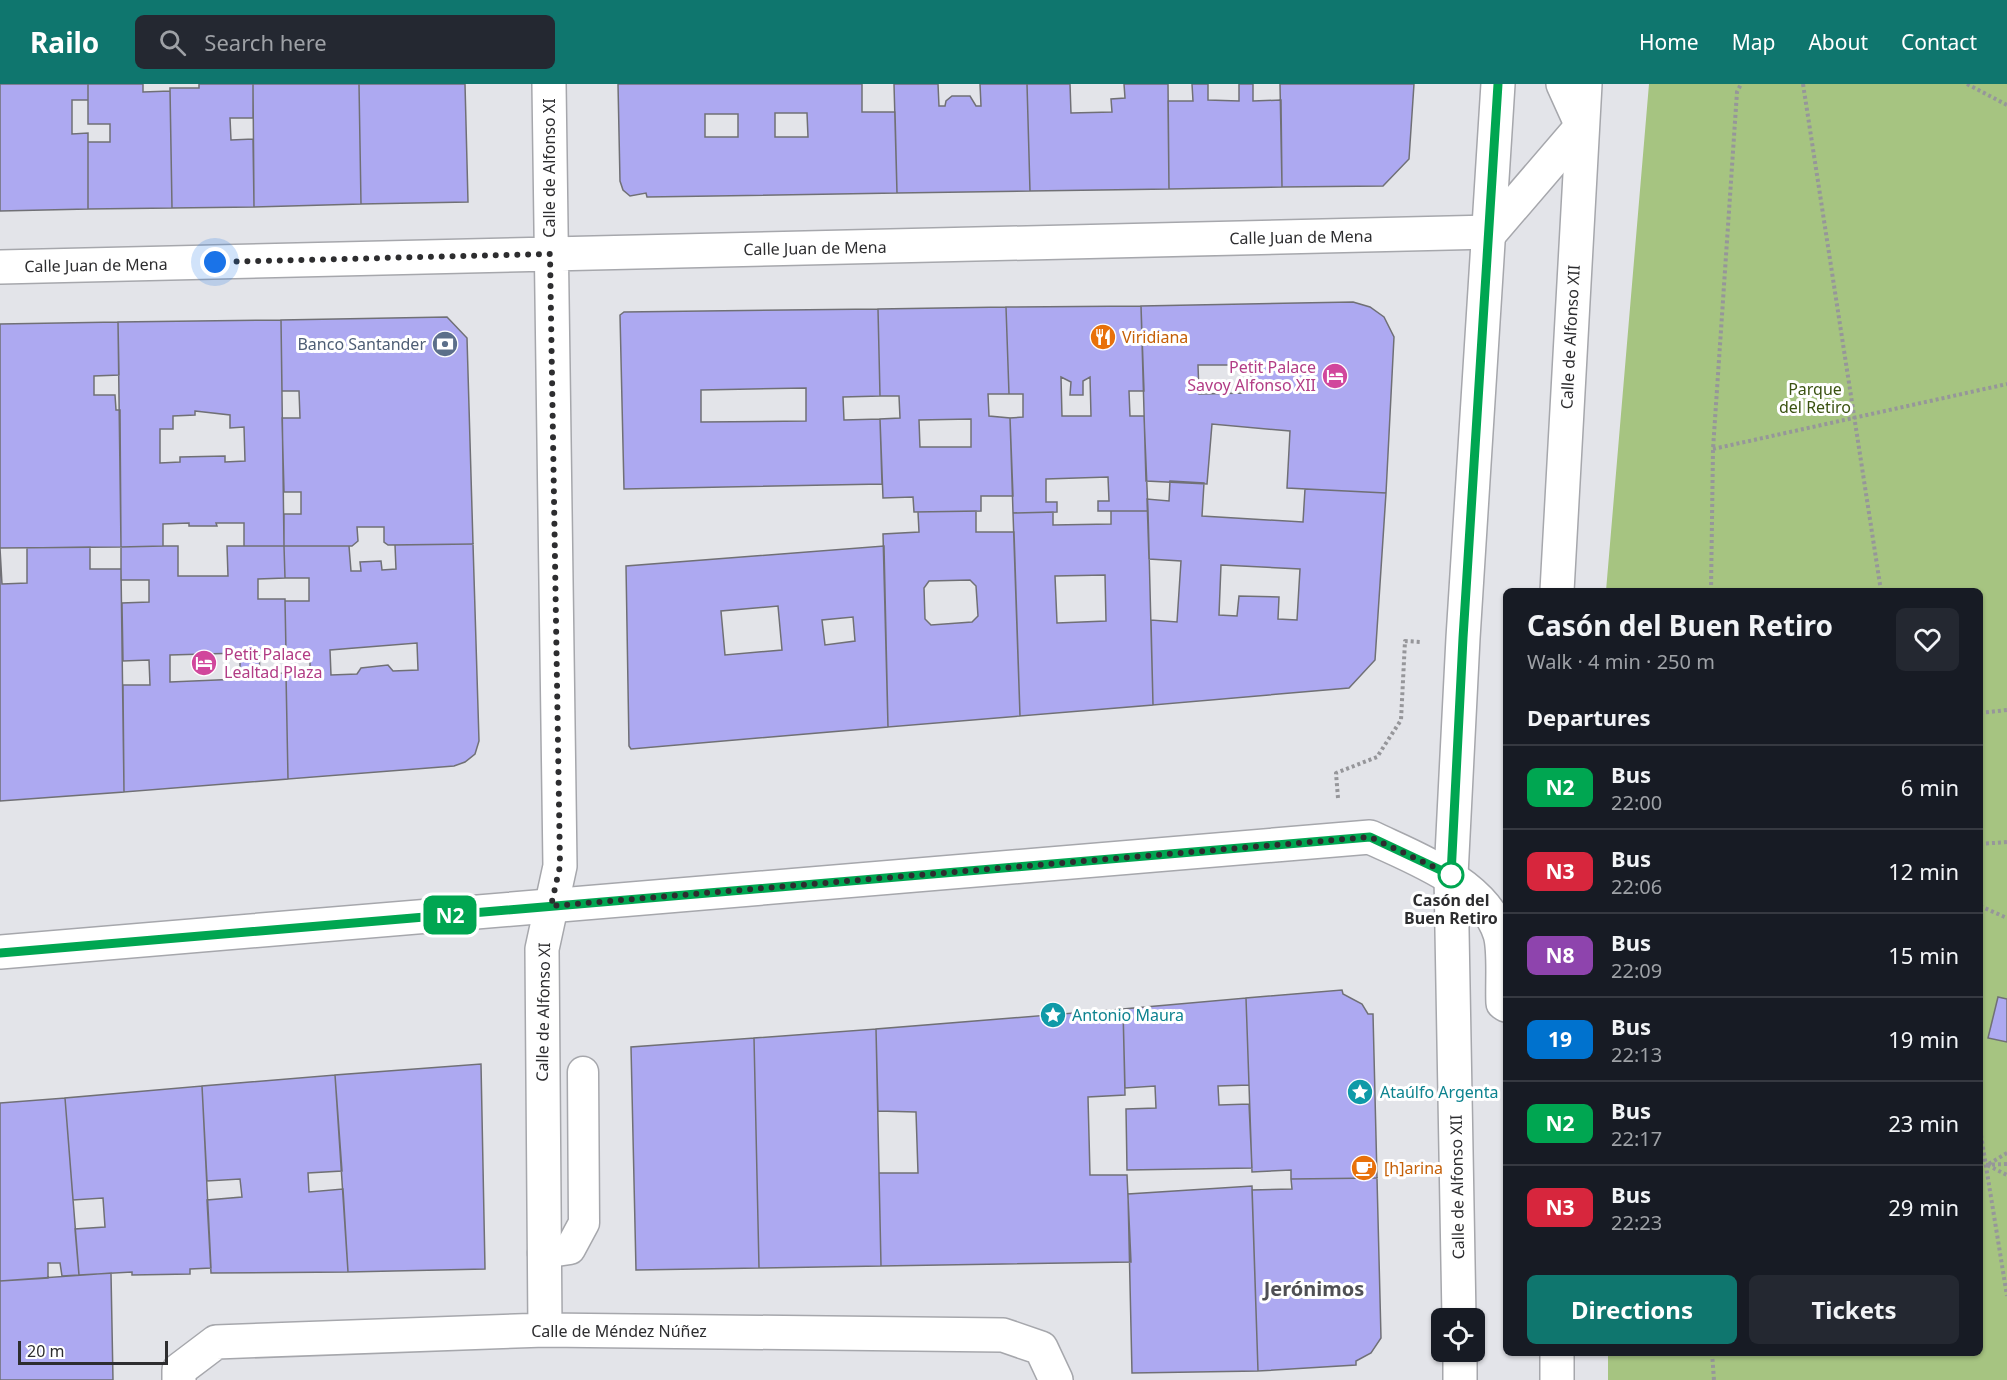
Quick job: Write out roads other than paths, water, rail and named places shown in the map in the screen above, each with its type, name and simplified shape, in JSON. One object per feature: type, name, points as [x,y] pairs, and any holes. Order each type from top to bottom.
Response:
[{"type":"street","name":"Calle de Alfonso XI","points":[[545,1330],[542,949],[560,866],[549,84]]},
{"type":"street","name":"Calle de Alfonso XII","points":[[1459,1308],[1451,875],[1498,84]]},
{"type":"street","points":[[1491,232],[1582,126],[1563,84]]},
{"type":"street","name":"Calle de Alfonso XII","points":[[1557,588],[1585,84]]},
{"type":"street","name":"Calle Juan de Mena","points":[[0,267],[1491,232]]},
{"type":"street","points":[[0,952],[1370,837],[1451,875],[1488,912],[1500,934],[1503,1003]]},
{"type":"street","name":"Calle de Méndez Núñez","points":[[179,1380],[179,1370],[216,1342],[545,1330],[1003,1335],[1041,1348],[1056,1380]]},
{"type":"street","points":[[1557,1356],[1557,1380]]},
{"type":"street","points":[[1460,1362],[1460,1380]]},
{"type":"lane","points":[[543,1253],[570,1249],[584,1223],[583,1072]]},
{"type":"place","name":"Viridiana","points":[[1103,337]]},
{"type":"place","name":"Banco Santander","points":[[445,344]]},
{"type":"place","name":"Petit Palace Savoy Alfonso XII","points":[[1335,376]]},
{"type":"place","name":"Petit Palace Lealtad Plaza","points":[[204,663]]},
{"type":"place","name":"Casón del Buen Retiro","points":[[1451,875]]},
{"type":"place","name":"Antonio Maura","points":[[1053,1015]]},
{"type":"place","name":"Ataúlfo Argenta","points":[[1360,1092]]},
{"type":"place","name":"[h]arina","points":[[1364,1168]]},
{"type":"district","name":"Jerónimos","points":[[1314,1288]]},
{"type":"park label","name":"Parque del Retiro","points":[[1815,398]]}]
